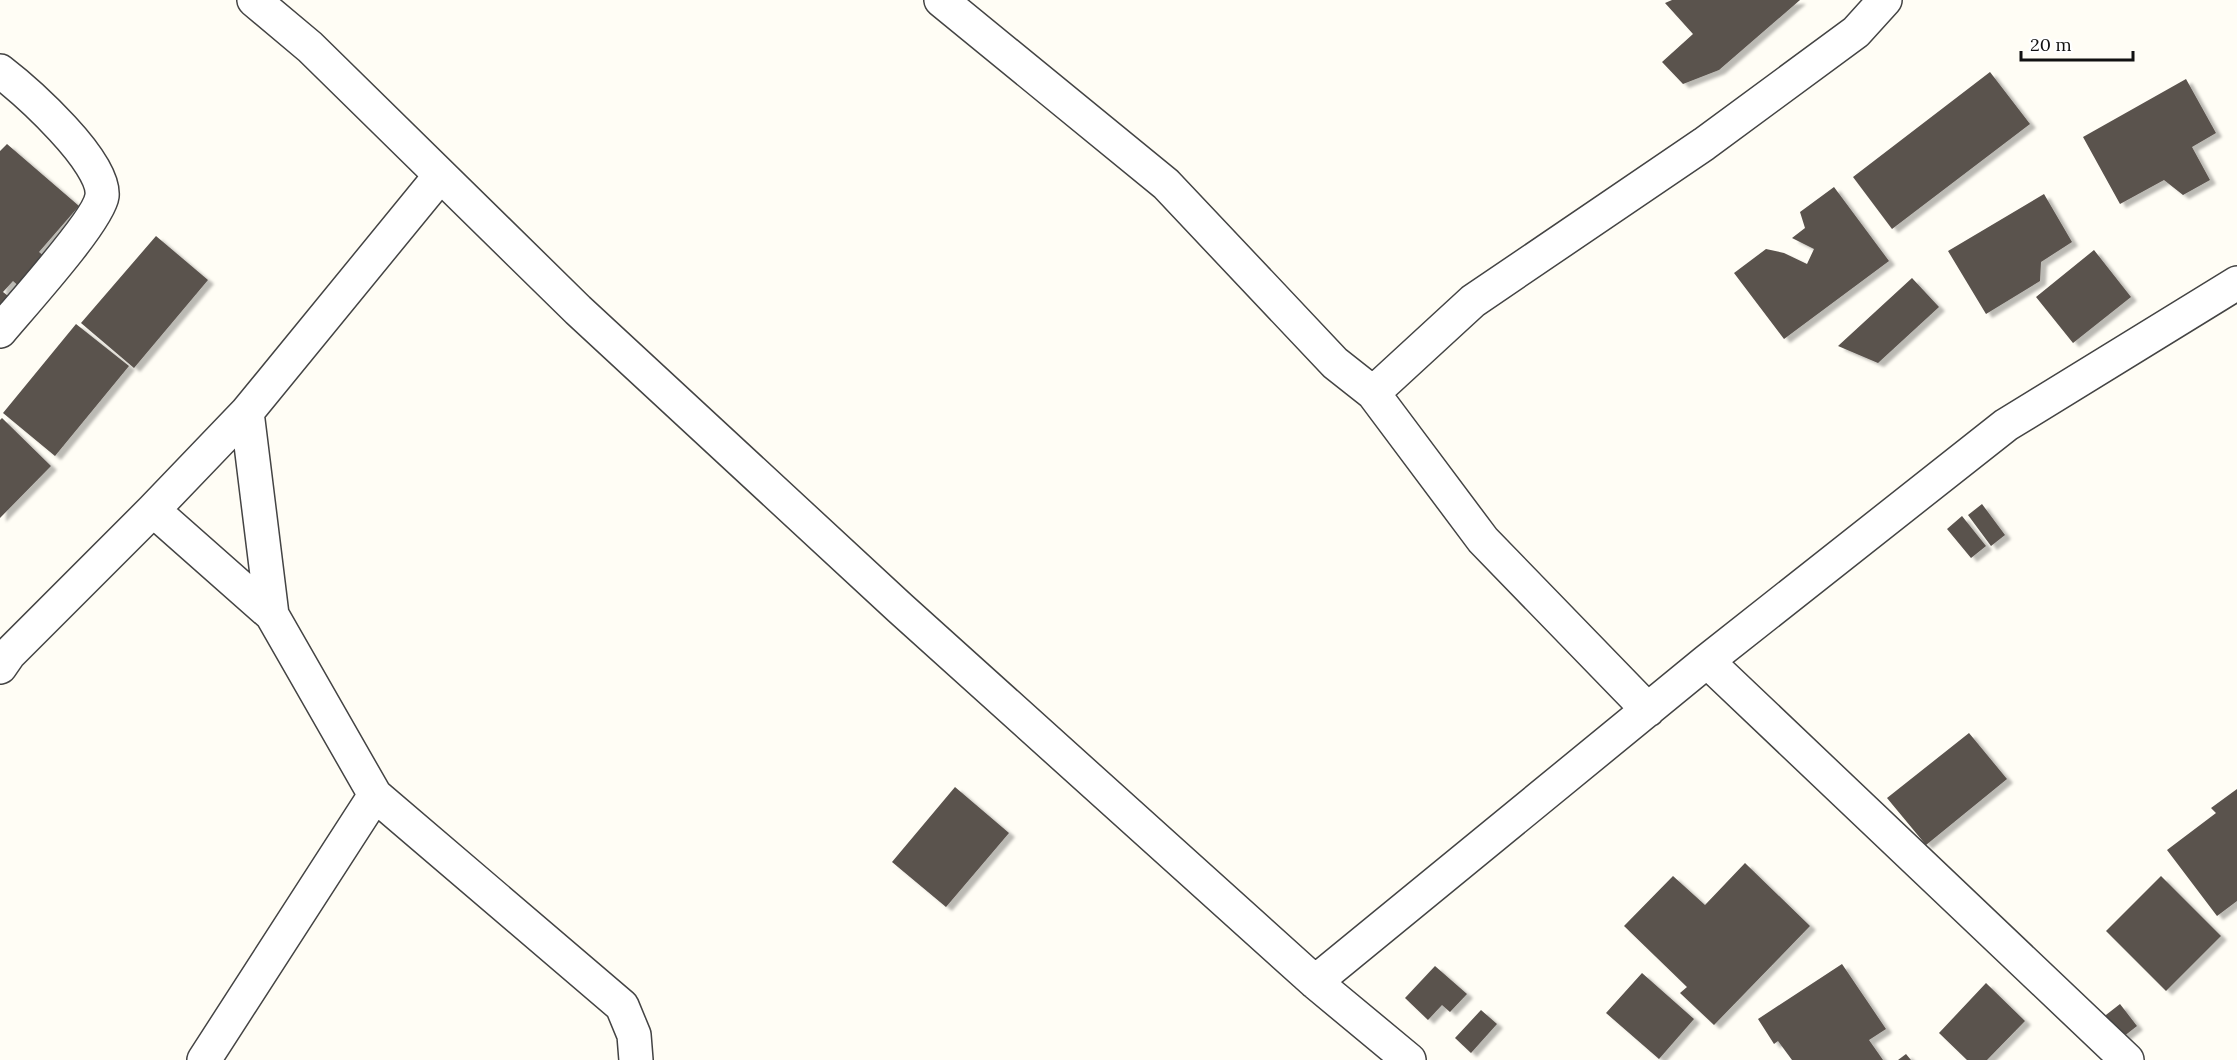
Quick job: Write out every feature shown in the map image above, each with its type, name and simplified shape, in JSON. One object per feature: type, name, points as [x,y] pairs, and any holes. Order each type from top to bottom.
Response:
[{"type":"street","points":[[254,0],[310,47],[578,310],[900,608],[1315,982],[1409,1060]]},
{"type":"street","points":[[941,0],[1166,184],[1335,363],[1373,393],[1483,540],[1648,710]]},
{"type":"street","points":[[1373,393],[1473,301],[1704,144],[1856,32],[1885,0]]},
{"type":"street","points":[[0,71],[21,87],[69,135],[95,172],[102,196],[92,219],[0,332]]},
{"type":"street","points":[[0,667],[9,654],[247,412],[440,176]]},
{"type":"street","points":[[1315,982],[1707,661],[2006,425],[2237,283]]},
{"type":"street","points":[[247,412],[272,615]]},
{"type":"street","points":[[153,510],[272,615],[375,795],[622,1006],[634,1035],[636,1060]]},
{"type":"street","points":[[1707,661],[2127,1060]]},
{"type":"street","points":[[204,1060],[375,795]]},
{"type":"building","points":[[1672,0],[1800,0],[1719,70],[1683,84],[1662,62],[1693,34],[1665,3]]},
{"type":"building","points":[[1990,72],[2030,124],[1892,229],[1853,177]]},
{"type":"building","points":[[2186,79],[2216,133],[2192,147],[2210,180],[2183,195],[2164,180],[2120,204],[2083,137]]},
{"type":"building","points":[[7,144],[79,206],[39,252],[50,261],[24,291],[13,281],[3,292],[12,299],[0,312],[0,151]]},
{"type":"building","points":[[1834,187],[1889,261],[1784,339],[1734,273],[1766,249],[1784,253],[1807,264],[1814,249],[1792,238],[1805,228],[1800,212]]},
{"type":"building","points":[[2044,194],[2072,242],[2041,262],[2040,281],[1986,314],[1948,251]]},
{"type":"building","points":[[156,236],[208,280],[134,368],[81,323]]},
{"type":"building","points":[[2094,250],[2131,297],[2073,343],[2036,297]]},
{"type":"building","points":[[1912,278],[1939,307],[1878,363],[1838,346]]},
{"type":"building","points":[[76,324],[129,366],[55,456],[3,413]]},
{"type":"building","points":[[2,418],[51,466],[0,518],[0,420]]},
{"type":"building","points":[[1982,504],[2005,535],[1991,546],[1968,515]]},
{"type":"building","points":[[1962,516],[1986,546],[1971,558],[1947,529]]},
{"type":"building","points":[[1969,733],[2007,779],[1926,845],[1887,798]]},
{"type":"building","points":[[955,787],[1009,833],[946,907],[892,862]]},
{"type":"building","points":[[2237,789],[2237,901],[2217,916],[2167,850],[2216,813],[2211,808]]},
{"type":"building","points":[[1745,863],[1810,926],[1714,1025],[1680,993],[1687,987],[1624,926],[1673,876],[1705,905]]},
{"type":"building","points":[[2161,876],[2221,936],[2166,991],[2106,931]]},
{"type":"building","points":[[1842,964],[1886,1029],[1869,1040],[1883,1060],[1792,1060],[1778,1041],[1774,1044],[1758,1019]]},
{"type":"building","points":[[1435,966],[1467,994],[1450,1012],[1442,1005],[1428,1020],[1405,998]]},
{"type":"building","points":[[1642,973],[1694,1019],[1659,1059],[1606,1013]]},
{"type":"building","points":[[1986,983],[2025,1021],[1987,1060],[1967,1060],[1939,1033]]},
{"type":"building","points":[[2120,1004],[2137,1026],[2114,1044],[2097,1022]]},
{"type":"building","points":[[1481,1010],[1497,1024],[1471,1053],[1455,1038]]},
{"type":"building","points":[[1906,1054],[1911,1060],[1898,1060]]}]
